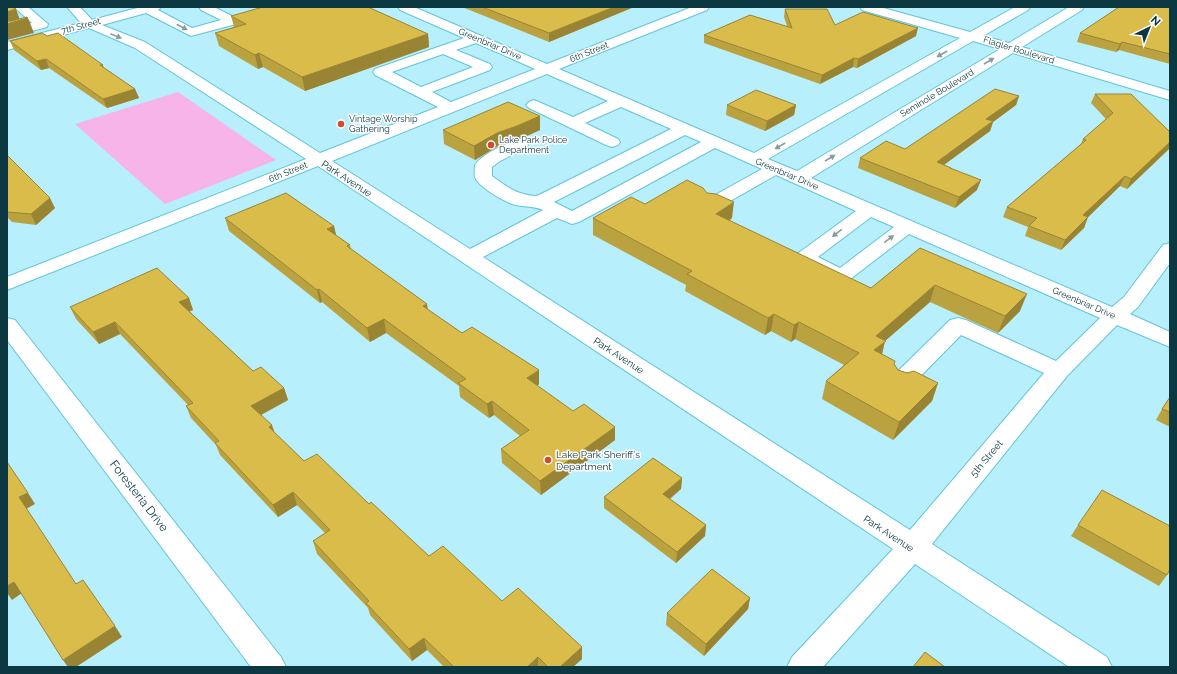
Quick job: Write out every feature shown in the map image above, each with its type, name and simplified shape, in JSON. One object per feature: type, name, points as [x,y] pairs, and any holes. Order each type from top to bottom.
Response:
[{"type":"street","points":[[7,33],[42,24],[20,7]]},
{"type":"street","name":"Park Avenue","points":[[73,7],[89,24],[140,45],[319,160],[1096,667]]},
{"type":"street","points":[[151,8],[191,32],[232,21],[205,7]]},
{"type":"street","name":"Greenbriar Drive","points":[[404,7],[548,68],[774,169],[1170,340]]},
{"type":"street","name":"6th Street","points":[[7,284],[703,7]]},
{"type":"street","name":"Flagler Boulevard","points":[[866,7],[976,34]]},
{"type":"street","name":"Flagler Boulevard","points":[[891,7],[1170,96]]},
{"type":"street","points":[[754,160],[1024,7]]},
{"type":"street","name":"Seminole Boulevard","points":[[797,178],[1078,7]]},
{"type":"street","name":"7th Street","points":[[7,46],[151,8]]},
{"type":"street","name":"Park Avenue","points":[[104,9],[130,30],[140,45]]},
{"type":"street","points":[[450,107],[380,72],[477,38]]},
{"type":"street","name":"Flagler Boulevard","points":[[1015,46],[1170,86]]},
{"type":"street","points":[[420,92],[485,67],[444,50]]},
{"type":"street","points":[[1150,90],[1170,104]]},
{"type":"street","points":[[573,123],[621,101]]},
{"type":"street","points":[[534,105],[612,142]]},
{"type":"street","points":[[469,258],[548,206],[684,129]]},
{"type":"street","points":[[520,144],[494,157],[483,165],[484,178],[499,190],[518,200],[548,206],[572,218],[714,142]]},
{"type":"street","points":[[712,204],[774,169]]},
{"type":"street","points":[[868,210],[804,258],[842,276],[907,226]]},
{"type":"street","name":"5th Street","points":[[803,667],[912,548],[1059,371],[1114,316],[1131,302],[1170,249]]},
{"type":"street","name":"Foresteria Drive","points":[[7,325],[270,667]]},
{"type":"street","points":[[902,381],[958,325],[1059,371]]},
{"type":"shaded area","points":[[178,92],[276,160],[165,204],[75,124]]},
{"type":"building","points":[[7,7],[12,7],[16,9],[7,12]]},
{"type":"building","points":[[263,7],[368,7],[428,34],[302,77],[259,53],[255,55],[215,33],[246,24],[231,16]]},
{"type":"building","points":[[482,7],[614,7],[549,33]]},
{"type":"building","points":[[1119,7],[1170,7],[1170,54],[1122,42],[1120,44],[1080,33]]},
{"type":"building","points":[[785,9],[827,9],[835,25],[863,12],[918,28],[858,59],[854,58],[822,75],[704,35],[750,15],[792,28]]},
{"type":"building","points":[[28,18],[7,24],[7,21]]},
{"type":"building","points":[[42,33],[47,36],[58,33],[135,89],[103,99],[46,59],[37,61],[10,41]]},
{"type":"building","points":[[995,89],[1019,96],[986,119],[993,121],[937,162],[981,180],[959,197],[860,158],[886,141],[905,149]]},
{"type":"building","points":[[756,90],[796,105],[767,121],[727,105]]},
{"type":"building","points":[[1095,94],[1131,94],[1170,132],[1170,142],[1131,179],[1125,176],[1083,215],[1088,217],[1065,240],[1029,226],[1037,218],[1007,207],[1086,140],[1083,139],[1113,113]]},
{"type":"building","points":[[508,102],[540,116],[497,133],[474,146],[443,130]]},
{"type":"building","points":[[7,155],[50,198],[31,214],[7,212]]},
{"type":"building","points":[[687,180],[703,188],[707,193],[716,194],[734,202],[716,214],[871,288],[920,248],[1027,294],[1005,316],[935,285],[876,336],[886,341],[874,350],[895,361],[894,364],[898,370],[907,373],[914,371],[938,383],[899,422],[826,381],[859,353],[799,322],[794,325],[774,314],[768,318],[687,274],[692,271],[593,218],[631,197],[645,204]]},
{"type":"building","points":[[286,193],[334,226],[327,229],[350,245],[347,246],[427,304],[423,306],[462,333],[472,327],[539,370],[527,378],[573,411],[584,404],[615,427],[540,481],[501,449],[529,430],[492,401],[487,404],[458,383],[466,379],[384,319],[367,328],[319,289],[317,290],[225,218]]},
{"type":"building","points":[[157,268],[189,298],[179,302],[253,371],[261,367],[284,388],[251,406],[272,425],[269,427],[304,461],[317,454],[369,504],[371,502],[429,556],[443,546],[502,601],[518,588],[582,647],[560,667],[548,667],[538,657],[527,667],[454,667],[424,638],[409,649],[366,603],[369,601],[313,541],[330,530],[293,492],[273,505],[215,443],[219,441],[186,406],[193,403],[115,322],[93,332],[70,307]]},
{"type":"building","points":[[1170,397],[1170,412],[1162,409]]},
{"type":"building","points":[[653,458],[682,478],[663,494],[706,525],[677,552],[604,497]]},
{"type":"building","points":[[7,462],[28,493],[19,497],[76,584],[83,580],[115,626],[63,660],[14,582],[7,586]]},
{"type":"building","points":[[1102,490],[1170,526],[1170,569],[1167,575],[1078,525]]},
{"type":"building","points":[[712,569],[750,598],[706,644],[667,613]]},
{"type":"building","points":[[925,652],[945,667],[913,667]]},
{"type":"place","name":"Vintage Worship Gathering","points":[[341,124]]},
{"type":"place","name":"Lake Park Police Department","points":[[491,145]]},
{"type":"place","name":"Lake Park Sheriff's Department","points":[[548,460]]}]
